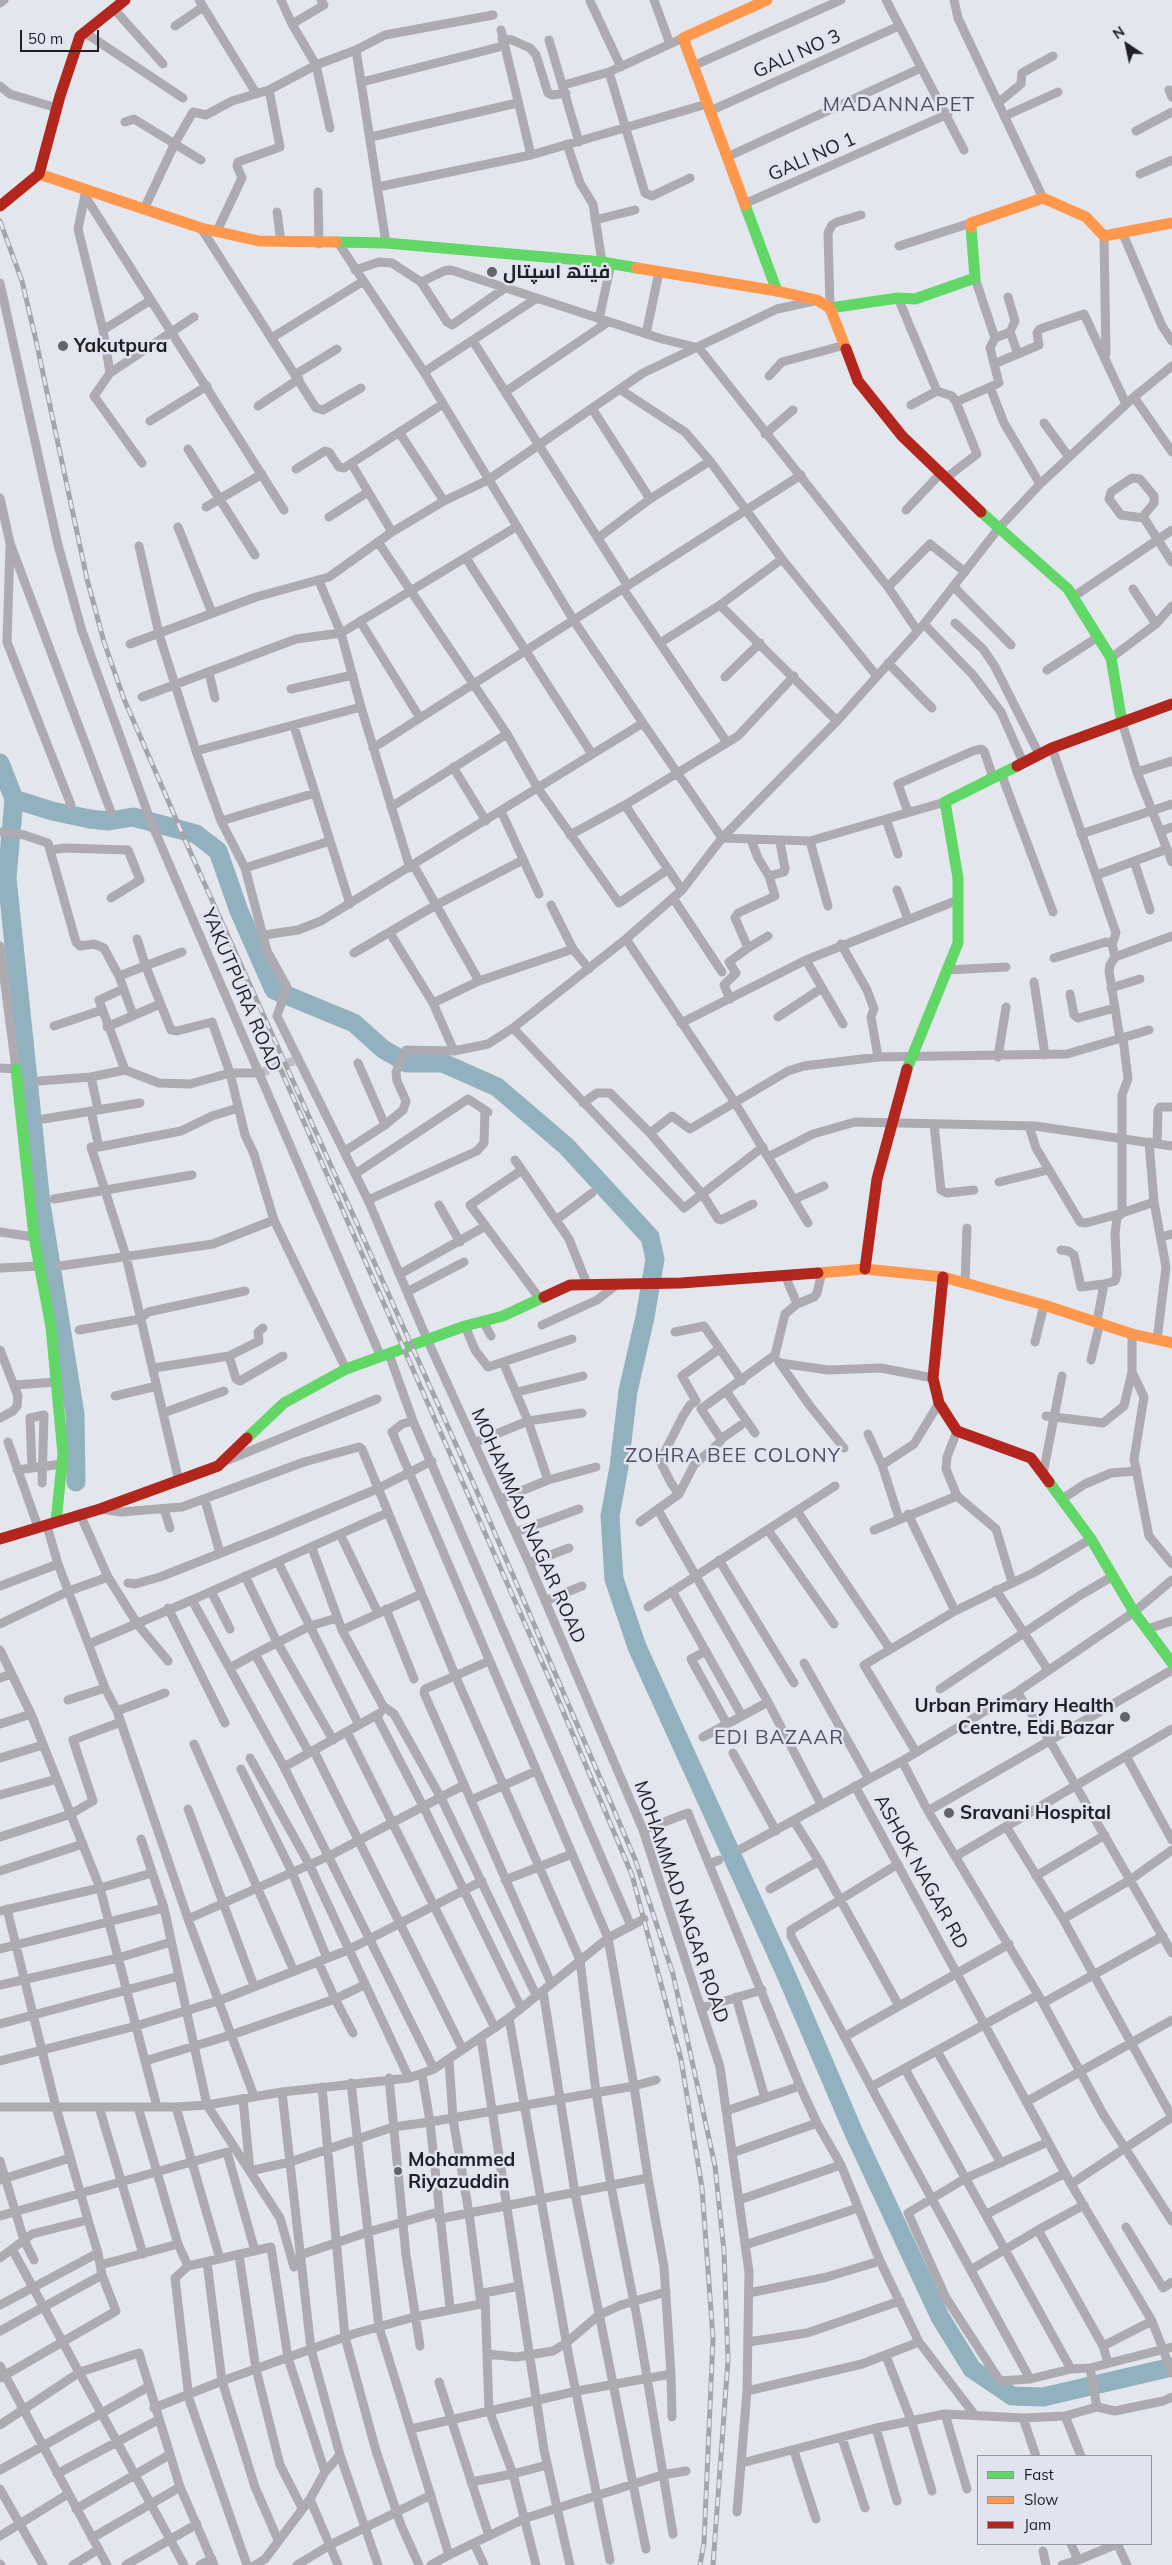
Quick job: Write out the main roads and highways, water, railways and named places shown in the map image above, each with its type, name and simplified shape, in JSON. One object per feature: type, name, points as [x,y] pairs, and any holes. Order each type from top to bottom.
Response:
[{"type":"waterway","points":[[0,763],[14,799],[7,878],[41,1204],[75,1414],[76,1482]]},
{"type":"waterway","points":[[14,799],[52,811],[90,819],[109,821],[133,817],[196,834],[218,851],[239,911],[274,990],[354,1023],[383,1049],[407,1063],[443,1063],[497,1087],[566,1146],[650,1237],[655,1259],[645,1317],[628,1391],[619,1467],[610,1516],[614,1579],[637,1647],[785,1972],[854,2133],[940,2317],[972,2369],[1012,2396],[1043,2397],[1172,2367]]},
{"type":"tunnel","points":[[260,1073],[299,1059]]},
{"type":"railway","points":[[0,221],[22,281],[87,579],[104,642],[124,699],[189,849],[475,1487],[635,1859],[673,1974],[715,2166],[724,2251],[728,2360],[713,2565]]},
{"type":"railway","points":[[277,1061],[552,1685],[632,1875],[681,2059],[702,2188],[713,2338],[704,2543],[700,2565]]},
{"type":"place","name":"فیتھ اسپتال","points":[[492,272]]},
{"type":"place","name":"Yakutpura","points":[[63,346]]},
{"type":"place","name":"Urban Primary Health Centre, Edi Bazar","points":[[1125,1717]]},
{"type":"place","name":"Sravani Hospital","points":[[949,1813]]},
{"type":"place","name":"Mohammed Riyazuddin","points":[[398,2171]]},
{"type":"district","name":"MADANNAPET","points":[[899,105]]},
{"type":"district","name":"ZOHRA BEE COLONY","points":[[733,1456]]},
{"type":"district","name":"EDI BAZAAR","points":[[779,1738]]}]
